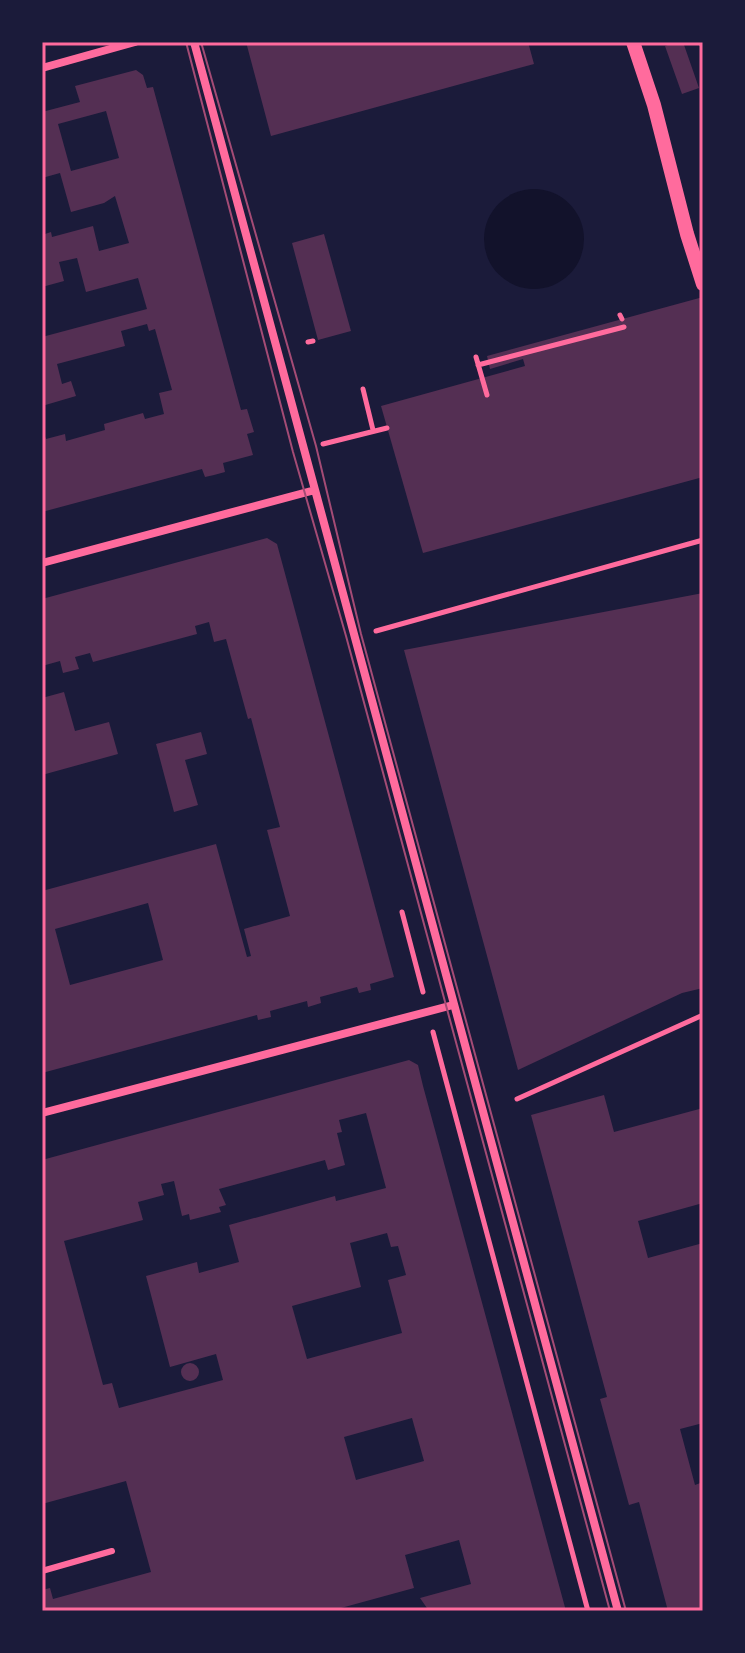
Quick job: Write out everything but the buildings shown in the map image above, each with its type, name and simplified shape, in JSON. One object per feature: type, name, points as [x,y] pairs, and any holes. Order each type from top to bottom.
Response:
[{"type":"street","points":[[42,68],[135,42]]},
{"type":"street","points":[[194,42],[618,1611]]},
{"type":"street","points":[[633,42],[654,105],[703,284]]},
{"type":"street","points":[[42,563],[315,490]]},
{"type":"street","points":[[42,1113],[453,1005]]},
{"type":"lane","points":[[42,1571],[112,1551]]},
{"type":"path","points":[[478,365],[624,327]]},
{"type":"path","points":[[476,357],[487,395]]},
{"type":"path","points":[[363,389],[373,430]]},
{"type":"path","points":[[354,635],[390,628],[703,540]]},
{"type":"path","points":[[517,1099],[703,1015]]},
{"type":"shaded area","points":[[534,189],[553,193],[569,204],[580,220],[584,239],[580,258],[569,274],[553,285],[534,289],[515,285],[499,274],[488,258],[484,239],[488,220],[499,204],[515,193]]},
{"type":"tram line","points":[[186,42],[293,452],[346,636],[610,1611]]},
{"type":"tram line","points":[[201,42],[316,446],[361,634],[626,1611]]}]
